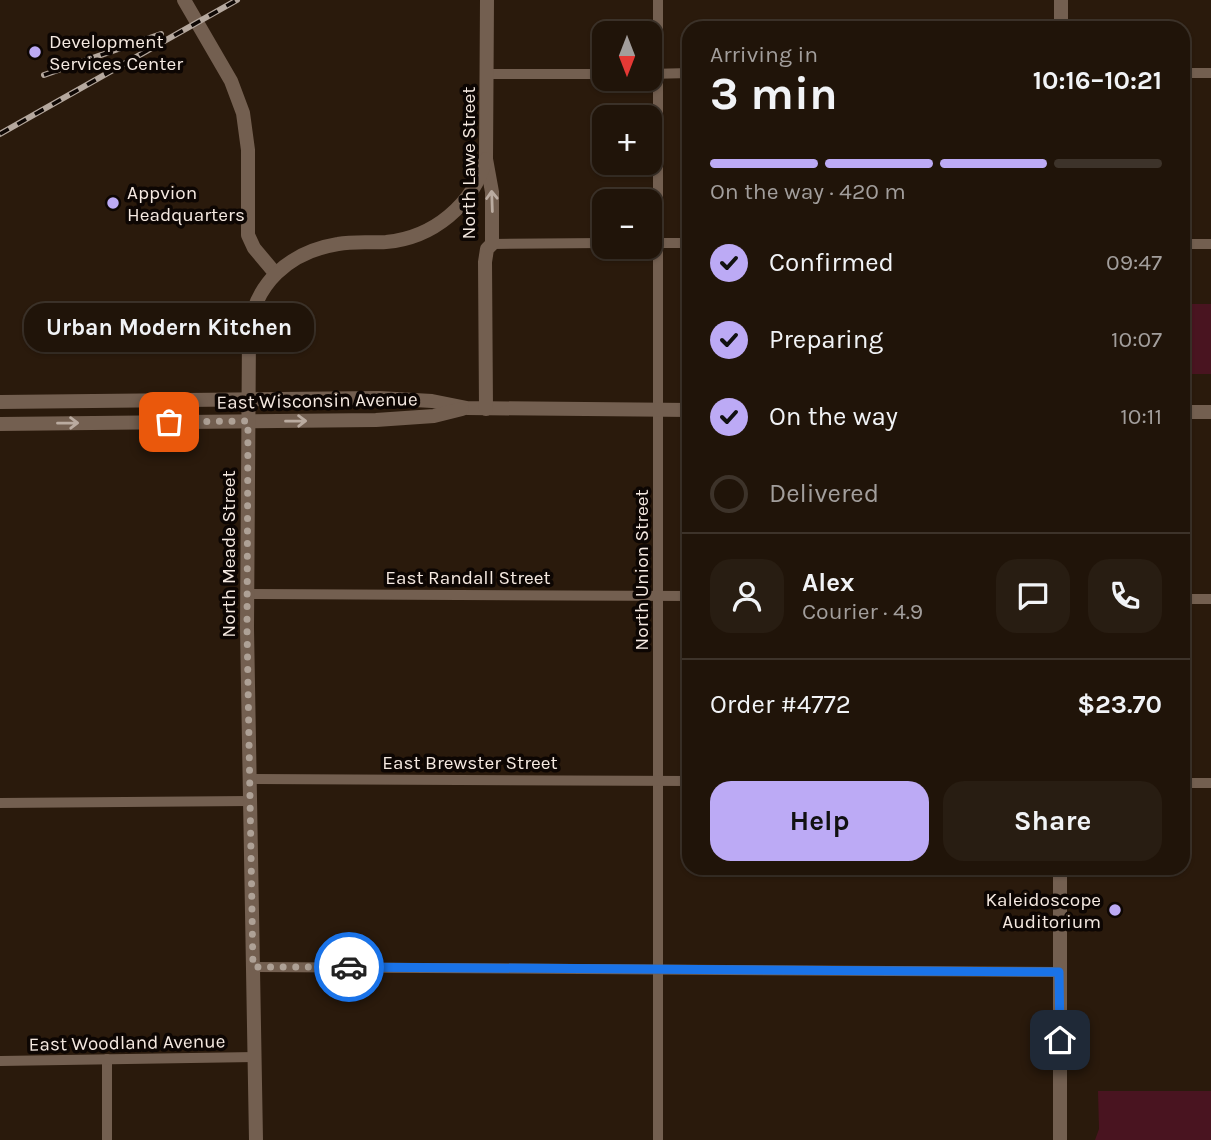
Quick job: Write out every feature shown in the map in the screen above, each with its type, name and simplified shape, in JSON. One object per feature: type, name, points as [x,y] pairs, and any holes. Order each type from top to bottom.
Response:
[{"type":"main road","points":[[184,0],[231,81],[240,103],[248,139],[248,234],[254,248],[275,273],[298,257],[323,247],[397,240],[432,228],[456,211],[470,194],[486,159]]},
{"type":"main road","name":"North Lawe Street","points":[[486,409],[485,262],[487,249],[492,244],[492,192],[486,159],[488,0]]},
{"type":"main road","points":[[1061,0],[1061,21]]},
{"type":"main road","name":"North Meade Street","points":[[256,1140],[247,594],[248,400],[252,308],[257,295],[275,273]]},
{"type":"main road","name":"East Wisconsin Avenue","points":[[0,402],[411,399],[486,409],[682,410]]},
{"type":"main road","points":[[18,424],[22,415],[49,402]]},
{"type":"main road","name":"East Wisconsin Avenue","points":[[0,424],[405,419],[467,408]]},
{"type":"main road","points":[[1190,412],[1211,412]]},
{"type":"main road","points":[[1060,875],[1060,1140]]},
{"type":"street","name":"North Union Street","points":[[657,21],[658,0]]},
{"type":"street","points":[[1190,73],[1211,73]]},
{"type":"street","points":[[487,74],[592,74]]},
{"type":"street","points":[[662,74],[682,74]]},
{"type":"street","name":"North Union Street","points":[[653,189],[654,91]]},
{"type":"street","points":[[492,244],[592,243]]},
{"type":"street","points":[[662,243],[682,243]]},
{"type":"street","points":[[1190,244],[1211,244]]},
{"type":"street","name":"North Union Street","points":[[654,259],[659,410],[660,595],[658,1140]]},
{"type":"street","name":"East Randall Street","points":[[247,594],[682,596]]},
{"type":"street","points":[[1190,599],[1211,599]]},
{"type":"street","name":"East Brewster Street","points":[[250,779],[682,781]]},
{"type":"street","points":[[1190,783],[1211,783]]},
{"type":"street","points":[[0,803],[250,800]]},
{"type":"street","points":[[253,967],[1059,972]]},
{"type":"street","name":"East Woodland Avenue","points":[[0,1061],[255,1057]]},
{"type":"street","points":[[107,1059],[107,1140]]},
{"type":"shaded area","points":[[1190,304],[1211,304],[1211,374],[1190,374]]},
{"type":"shaded area","points":[[1098,1091],[1211,1091],[1211,1140],[1095,1140],[1099,1129]]},
{"type":"railway","points":[[0,134],[237,0]]},
{"type":"railway","points":[[44,75],[161,34]]},
{"type":"way so far","points":[[169,422],[248,421],[247,628],[253,967],[349,967]]},
{"type":"place","name":"Development Services Center","points":[[35,52]]},
{"type":"place","name":"Appvion Headquarters","points":[[113,203]]},
{"type":"place","name":"Urban Modern Kitchen","points":[[169,422]]},
{"type":"place","name":"Kaleidoscope Auditorium","points":[[1115,910]]},
{"type":"route","points":[[349,967],[1059,972],[1060,1040]]}]
